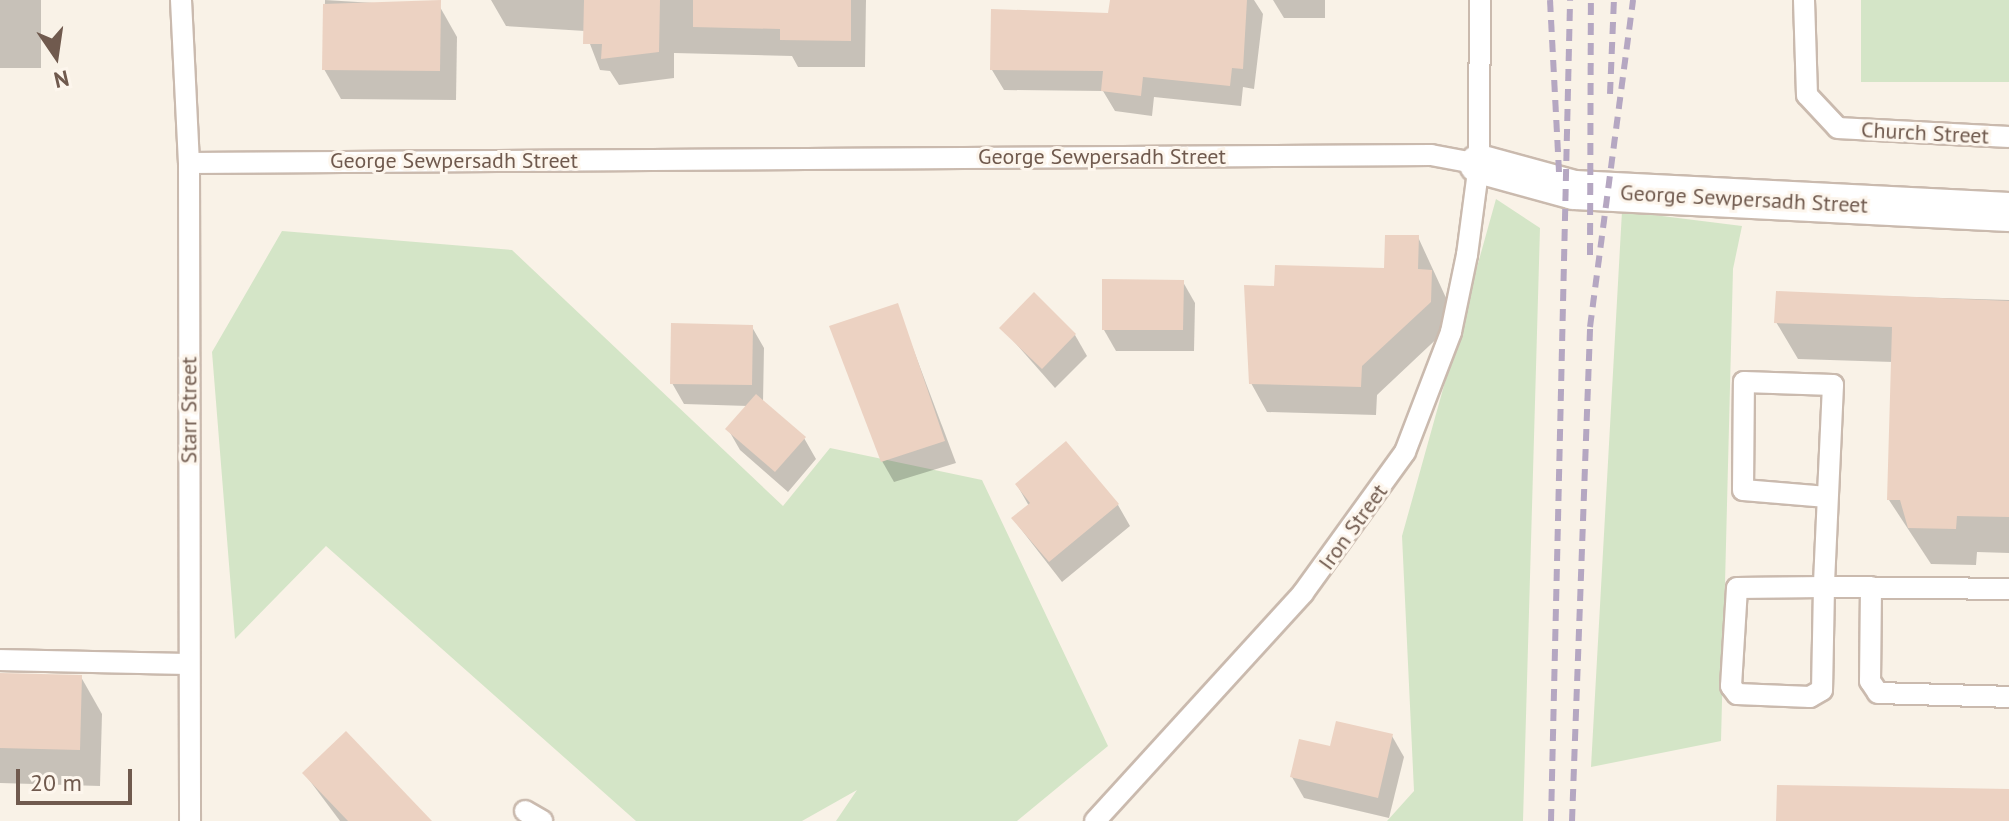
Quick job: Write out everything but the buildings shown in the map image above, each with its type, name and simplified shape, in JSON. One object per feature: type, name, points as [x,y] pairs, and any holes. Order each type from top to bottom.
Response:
[{"type":"street","name":"George Sewpersadh Street","points":[[1479,164],[1574,190],[2009,212]]},
{"type":"lane","name":"Starr Street","points":[[181,0],[189,163],[190,821]]},
{"type":"lane","name":"Iron Street","points":[[1095,821],[1303,593],[1405,452],[1451,332],[1479,164],[1480,0]]},
{"type":"lane","name":"Church Street","points":[[1804,0],[1807,95],[1838,128],[2009,137]]},
{"type":"lane","name":"George Sewpersadh Street","points":[[189,163],[1431,155],[1479,164]]},
{"type":"lane","points":[[1827,497],[1743,490],[1744,382],[1832,383],[1824,587],[1819,694],[1737,694],[1734,590],[1824,587],[2009,589]]},
{"type":"lane","points":[[1871,587],[1870,681],[1878,693],[2009,697]]},
{"type":"lane","points":[[0,660],[189,664]]},
{"type":"green space","points":[[1861,0],[2009,0],[2009,82],[1861,82]]},
{"type":"green space","points":[[1496,199],[1540,228],[1523,821],[1387,821],[1414,791],[1402,536]]},
{"type":"green space","points":[[1622,211],[1742,226],[1733,269],[1721,741],[1591,767]]},
{"type":"green space","points":[[282,231],[512,250],[783,506],[830,448],[982,480],[1108,746],[1017,821],[836,821],[857,790],[802,821],[636,821],[326,546],[235,639],[212,352]]},
{"type":"railway","points":[[1550,0],[1559,173]]},
{"type":"railway","points":[[1551,821],[1570,0]]},
{"type":"railway","points":[[1590,255],[1591,0]]},
{"type":"railway","points":[[1610,94],[1614,0]]},
{"type":"railway","points":[[1572,821],[1590,327],[1633,0]]}]
